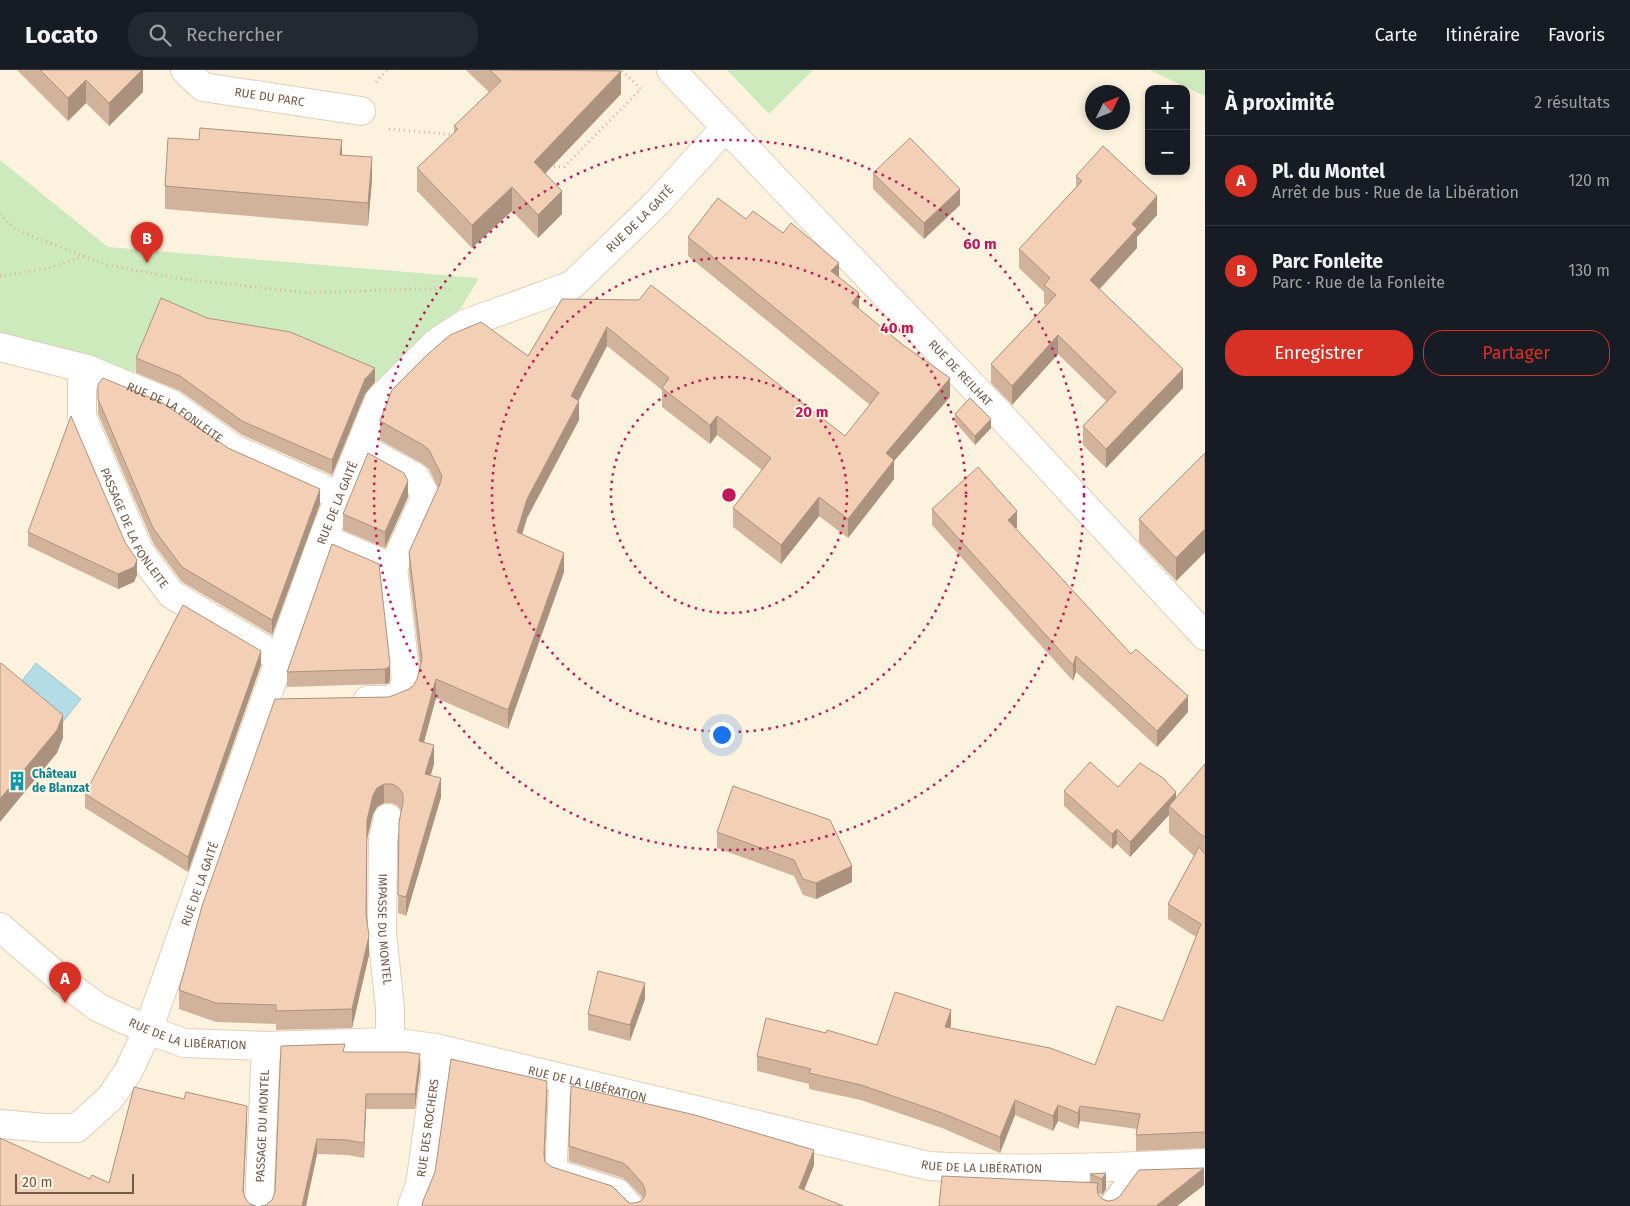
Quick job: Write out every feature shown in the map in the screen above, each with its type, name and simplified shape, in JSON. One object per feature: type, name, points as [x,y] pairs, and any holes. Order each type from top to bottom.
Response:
[{"type":"street","name":"RUE DU PARC","points":[[185,70],[203,87],[361,111]]},
{"type":"street","name":"RUE DE REILHAT","points":[[671,70],[1005,420],[1205,636]]},
{"type":"street","name":"RUE DE LA GAITÉ","points":[[0,1124],[44,1128],[77,1128],[110,1098],[128,1072],[148,1030],[264,703],[282,659],[323,538],[379,400],[436,342],[465,324],[572,285],[656,204],[726,127]]},
{"type":"street","name":"RUE DE LA FONLEITE","points":[[2,347],[88,369],[171,404],[234,448],[340,496]]},
{"type":"street","name":"PASSAGE DE LA FONLEITE","points":[[88,369],[82,382],[82,417],[139,551],[171,594],[282,659]]},
{"type":"street","points":[[341,701],[388,700],[402,694],[406,680],[393,568],[426,496],[415,477],[360,447]]},
{"type":"street","points":[[323,538],[393,568]]},
{"type":"street","points":[[264,703],[293,702]]},
{"type":"street","name":"IMPASSE DU MONTEL","points":[[388,818],[383,839],[382,933],[390,1008],[390,1042]]},
{"type":"street","name":"RUE DE LA LIBÉRATION","points":[[0,927],[64,982],[99,1008],[148,1030],[184,1043],[266,1046],[390,1042],[436,1048],[929,1166],[988,1169],[1139,1167],[1205,1163]]},
{"type":"street","name":"PASSAGE DU MONTEL","points":[[259,1206],[266,1046]]},
{"type":"street","name":"RUE DES ROCHERS","points":[[412,1206],[420,1185],[435,1077],[436,1048]]},
{"type":"lane","points":[[560,1077],[556,1170],[619,1190],[634,1206]]},
{"type":"lane","points":[[1109,1206],[1139,1167]]},
{"type":"path","points":[[549,166],[564,166],[641,89],[621,70]]},
{"type":"path","points":[[361,111],[371,128],[456,135],[463,131]]},
{"type":"path","points":[[0,214],[16,230],[107,265],[183,279],[310,293],[459,289]]},
{"type":"path","points":[[0,276],[49,268],[84,256]]},
{"type":"green space","points":[[727,70],[813,70],[769,114]]},
{"type":"green space","points":[[1150,70],[1205,70],[1205,96],[1190,89],[1190,85],[1182,85]]},
{"type":"green space","points":[[0,160],[108,247],[479,278],[461,308],[383,383],[365,378],[142,358],[134,373],[90,358],[0,339]]},
{"type":"water","points":[[36,663],[81,699],[62,723],[17,687]]},
{"type":"building","points":[[40,70],[142,70],[109,103],[86,80],[68,98]]},
{"type":"building","points":[[490,70],[621,71],[534,162],[562,191],[538,215],[512,187],[472,225],[417,168],[458,129],[454,126],[501,81]]},
{"type":"building","points":[[200,128],[342,140],[340,155],[372,157],[368,203],[165,186],[168,138],[199,140]]},
{"type":"building","points":[[910,138],[960,189],[924,223],[873,173]]},
{"type":"building","points":[[1103,146],[1157,196],[1132,224],[1137,229],[1090,280],[1183,369],[1106,449],[1083,426],[1116,392],[1058,335],[1012,386],[991,364],[1056,295],[1044,285],[1050,278],[1019,249],[1082,181],[1076,176]]},
{"type":"building","points":[[718,198],[746,219],[753,211],[783,233],[791,223],[839,263],[831,271],[859,293],[852,303],[903,345],[950,378],[886,453],[894,460],[848,519],[819,497],[781,545],[733,508],[771,458],[717,416],[710,425],[662,388],[669,378],[607,327],[571,396],[579,401],[527,499],[517,532],[564,553],[508,710],[436,679],[419,741],[434,745],[425,774],[441,778],[406,897],[398,895],[399,822],[403,794],[398,787],[392,784],[384,784],[377,788],[373,795],[367,820],[366,914],[369,936],[352,1009],[276,1011],[276,1005],[216,1003],[179,990],[202,906],[275,699],[389,697],[409,689],[417,679],[422,659],[409,552],[442,476],[429,450],[380,421],[392,390],[450,335],[481,322],[528,356],[562,299],[639,300],[651,285],[845,436],[879,393],[688,237]]},
{"type":"building","points":[[161,298],[207,318],[290,332],[375,368],[365,379],[332,460],[242,421],[180,376],[136,358]]},
{"type":"building","points":[[103,378],[163,403],[228,448],[320,489],[272,620],[182,567],[153,528],[98,399],[98,384]]},
{"type":"building","points":[[970,398],[991,419],[975,436],[955,414]]},
{"type":"building","points":[[71,416],[125,542],[137,560],[134,567],[118,574],[28,532]]},
{"type":"building","points":[[368,453],[404,473],[408,481],[385,532],[343,514]]},
{"type":"building","points":[[1205,453],[1205,529],[1176,558],[1139,519]]},
{"type":"building","points":[[978,467],[1017,511],[1008,520],[1131,654],[1136,649],[1188,696],[1157,731],[1076,656],[1073,665],[932,509]]},
{"type":"building","points":[[332,544],[379,564],[390,664],[385,669],[287,672]]},
{"type":"building","points":[[183,605],[261,651],[188,857],[85,794]]},
{"type":"building","name":"Château de Blanzat","points":[[0,664],[63,715],[57,730],[0,799]]},
{"type":"building","points":[[1090,762],[1118,787],[1140,763],[1163,778],[1176,792],[1130,842],[1117,829],[1112,834],[1064,791]]},
{"type":"building","points":[[1205,764],[1205,837],[1169,806]]},
{"type":"building","points":[[733,786],[830,820],[852,866],[816,883],[803,879],[794,860],[717,832]]},
{"type":"building","points":[[1199,847],[1205,854],[1205,1132],[1136,1135],[1140,1114],[1080,1106],[1078,1113],[1058,1105],[1053,1116],[1015,1100],[1000,1137],[942,1113],[861,1085],[809,1073],[811,1069],[757,1056],[766,1018],[826,1033],[827,1030],[877,1045],[895,992],[951,1010],[945,1027],[1050,1048],[1095,1065],[1117,1006],[1163,1021],[1201,924],[1168,904]]},
{"type":"building","points":[[598,971],[645,983],[630,1025],[588,1014]]},
{"type":"building","points":[[345,1044],[343,1052],[406,1052],[420,1054],[415,1094],[366,1094],[364,1143],[347,1140],[317,1139],[302,1206],[261,1206],[266,1205],[272,1200],[275,1192],[281,1046]]},
{"type":"building","points":[[451,1059],[547,1081],[545,1162],[552,1167],[612,1186],[629,1203],[641,1201],[645,1196],[645,1189],[628,1167],[623,1163],[569,1146],[571,1086],[695,1115],[814,1150],[799,1188],[843,1206],[422,1206],[435,1172]]},
{"type":"building","points":[[134,1087],[184,1099],[186,1092],[247,1106],[243,1191],[245,1198],[250,1204],[256,1206],[0,1206],[0,1138],[90,1179],[92,1175],[109,1183]]},
{"type":"building","points":[[1204,1168],[1156,1206],[939,1206],[942,1176],[1098,1183],[1098,1194],[1102,1199],[1108,1201],[1119,1197],[1139,1170]]},
{"type":"building","points":[[1106,1173],[1102,1179],[1090,1174]]},
{"type":"place","name":"Parc Fonleite","points":[[147,263]]},
{"type":"place","name":"Château de Blanzat","points":[[17,781]]},
{"type":"place","name":"Pl. du Montel","points":[[65,1003]]}]
